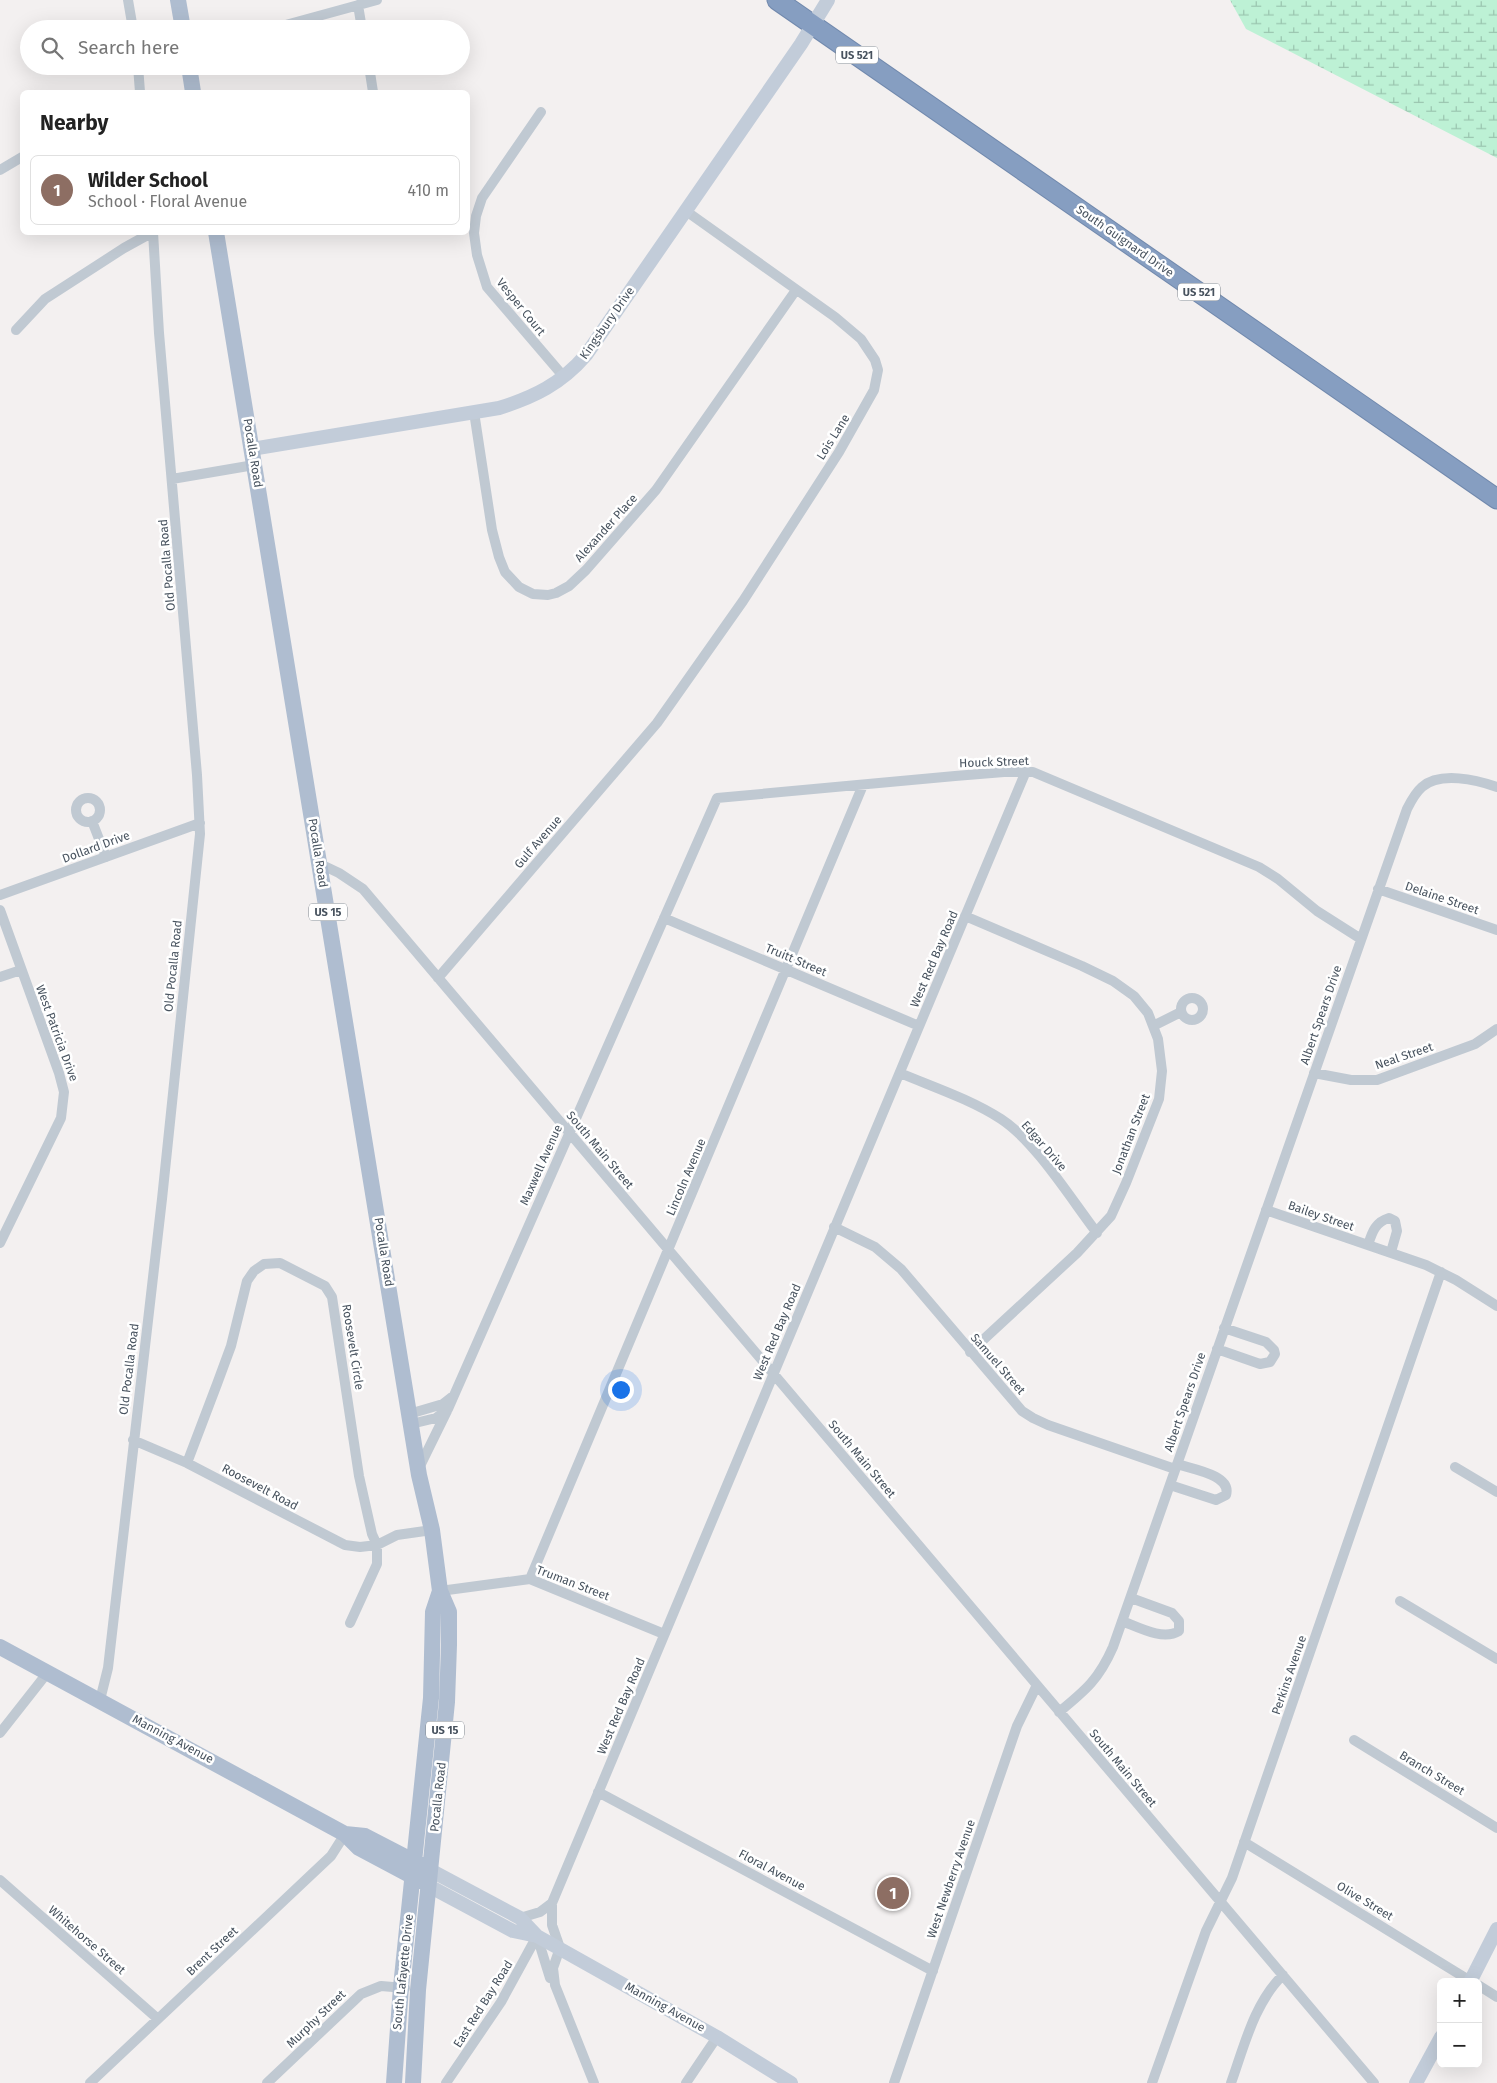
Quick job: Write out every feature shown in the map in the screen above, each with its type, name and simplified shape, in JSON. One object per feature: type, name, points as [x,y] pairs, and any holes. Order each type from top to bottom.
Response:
[{"type":"highway","name":"South Guignard Drive","points":[[777,0],[1497,499]]},
{"type":"main road","points":[[178,0],[181,20]]},
{"type":"main road","points":[[190,75],[193,90]]},
{"type":"main road","name":"Pocalla Road","points":[[216,235],[302,741],[320,864],[418,1469],[432,1530],[440,1591],[449,1612],[449,1676],[430,1878]]},
{"type":"main road","name":"Pocalla Road","points":[[413,1869],[433,1677],[433,1612],[440,1591]]},
{"type":"main road","name":"Manning Avenue","points":[[0,1646],[345,1834],[365,1836],[413,1869],[430,1878]]},
{"type":"main road","name":"South Lafayette Drive","points":[[394,2083],[400,1987],[413,1869]]},
{"type":"main road","name":"South Lafayette Drive","points":[[413,2083],[418,1990],[430,1878]]},
{"type":"street","points":[[128,0],[131,20]]},
{"type":"street","points":[[304,20],[377,0]]},
{"type":"street","name":"Kingsbury Drive","points":[[252,449],[499,408],[535,396],[564,378],[586,355],[686,211],[828,0]]},
{"type":"street","points":[[358,5],[360,20]]},
{"type":"street","points":[[138,75],[139,90]]},
{"type":"street","points":[[370,75],[373,90]]},
{"type":"street","name":"Vesper Court","points":[[541,112],[482,198],[476,216],[474,233],[476,255],[487,287],[564,378]]},
{"type":"street","points":[[0,170],[20,158]]},
{"type":"street","name":"Lois Lane","points":[[657,723],[743,601],[839,452],[874,390],[878,370],[875,360],[861,339],[835,317],[686,211]]},
{"type":"street","points":[[16,330],[45,299],[148,235]]},
{"type":"street","name":"Old Pocalla Road","points":[[100,1700],[108,1668],[162,1198],[200,823],[159,333],[153,235]]},
{"type":"street","name":"Alexander Place","points":[[474,412],[498,556],[505,572],[520,587],[533,594],[548,595],[556,593],[569,586],[586,570],[656,490],[796,290]]},
{"type":"street","points":[[172,479],[254,465]]},
{"type":"street","name":"Gulf Avenue","points":[[438,978],[657,723]]},
{"type":"street","name":"Houck Street","points":[[664,918],[717,798],[1026,771],[1034,772],[1259,867],[1278,879],[1317,911],[1361,939]]},
{"type":"street","name":"West Red Bay Road","points":[[560,1948],[552,1925],[552,1903],[1026,771]]},
{"type":"street","name":"Albert Spears Drive","points":[[1059,1712],[1088,1688],[1098,1676],[1110,1655],[1407,809],[1416,793],[1431,781],[1452,779],[1476,782],[1497,788]]},
{"type":"street","name":"Lincoln Avenue","points":[[530,1579],[863,785]]},
{"type":"street","points":[[92,821],[106,857]]},
{"type":"street","name":"Dollard Drive","points":[[0,895],[200,823]]},
{"type":"street","name":"South Main Street","points":[[320,864],[338,873],[363,890],[1374,2083]]},
{"type":"street","name":"Delaine Street","points":[[1378,889],[1497,930]]},
{"type":"street","name":"West Patricia Drive","points":[[0,910],[59,1073],[64,1092],[64,1103],[58,1128],[1,1237]]},
{"type":"street","name":"Jonathan Street","points":[[965,916],[1113,981],[1134,996],[1148,1013],[1162,1060],[1159,1099],[1115,1208],[1097,1233],[970,1352]]},
{"type":"street","name":"Truitt Street","points":[[664,918],[919,1026]]},
{"type":"street","name":"Maxwell Avenue","points":[[418,1469],[448,1409],[664,918]]},
{"type":"street","points":[[0,977],[21,970]]},
{"type":"street","points":[[1153,1026],[1181,1012]]},
{"type":"street","name":"Neal Street","points":[[1314,1073],[1351,1080],[1377,1080],[1475,1044],[1497,1029]]},
{"type":"street","name":"Edgar Drive","points":[[900,1073],[987,1111],[1018,1132],[1036,1152],[1097,1233]]},
{"type":"street","name":"Bailey Street","points":[[1266,1210],[1391,1252],[1441,1272],[1497,1306]]},
{"type":"street","points":[[1368,1245],[1376,1225],[1381,1220],[1388,1218],[1395,1221],[1397,1226],[1391,1252]]},
{"type":"street","name":"Samuel Street","points":[[834,1227],[884,1253],[901,1269],[1022,1411],[1033,1418],[1176,1466]]},
{"type":"street","name":"Roosevelt Circle","points":[[187,1463],[231,1346],[250,1275],[264,1264],[280,1263],[291,1267],[325,1286],[332,1297],[359,1476],[372,1534],[377,1545]]},
{"type":"street","name":"Perkins Avenue","points":[[1152,2083],[1206,1931],[1232,1878],[1441,1272]]},
{"type":"street","name":"Albert Spears Drive","points":[[1217,1349],[1260,1364],[1270,1362],[1275,1354],[1274,1350],[1266,1342],[1224,1328]]},
{"type":"street","points":[[410,1419],[443,1404],[453,1396]]},
{"type":"street","points":[[410,1419],[436,1418],[448,1409]]},
{"type":"street","name":"Roosevelt Road","points":[[133,1440],[187,1463],[345,1545],[360,1547],[377,1545]]},
{"type":"street","name":"Albert Spears Drive","points":[[1170,1486],[1216,1500],[1226,1495],[1228,1489],[1220,1478],[1176,1466]]},
{"type":"street","points":[[1455,1467],[1497,1492]]},
{"type":"street","points":[[350,1623],[377,1564],[377,1545],[397,1535],[432,1530]]},
{"type":"street","name":"Truman Street","points":[[440,1591],[530,1579],[664,1634]]},
{"type":"street","points":[[1122,1621],[1163,1635],[1173,1635],[1179,1631],[1179,1621],[1172,1613],[1131,1598]]},
{"type":"street","points":[[1400,1601],[1497,1659]]},
{"type":"street","points":[[0,1733],[48,1672]]},
{"type":"street","name":"West Newberry Avenue","points":[[894,2083],[1017,1726],[1036,1685]]},
{"type":"street","name":"Branch Street","points":[[1354,1740],[1497,1828]]},
{"type":"street","name":"Floral Avenue","points":[[598,1792],[933,1972]]},
{"type":"street","name":"Brent Street","points":[[90,2083],[330,1856],[345,1834]]},
{"type":"street","name":"Olive Street","points":[[1244,1842],[1466,1978]]},
{"type":"street","name":"Manning Avenue","points":[[430,1878],[520,1918],[537,1936]]},
{"type":"street","name":"Manning Avenue","points":[[430,1878],[513,1931],[537,1936],[560,1948],[717,2036],[791,2083]]},
{"type":"street","name":"Whitehorse Street","points":[[0,1880],[158,2019]]},
{"type":"street","points":[[520,1918],[540,1912],[552,1903]]},
{"type":"street","points":[[1475,1978],[1497,1929]]},
{"type":"street","points":[[537,1936],[548,1975],[555,1985],[594,2083]]},
{"type":"street","name":"East Red Bay Road","points":[[446,2083],[501,2002],[537,1936]]},
{"type":"street","points":[[555,1985],[553,1968],[560,1948]]},
{"type":"street","points":[[1231,2083],[1262,2002],[1271,1988],[1283,1976]]},
{"type":"street","name":"Murphy Street","points":[[267,2083],[360,1994],[381,1986],[418,1990]]},
{"type":"street","name":"Olive Street","points":[[1482,1988],[1497,1997]]},
{"type":"street","points":[[686,2083],[717,2036]]},
{"type":"street","points":[[1416,2083],[1437,2044]]},
{"type":"green space","points":[[1230,0],[1497,0],[1497,158],[1246,29]]},
{"type":"place","name":"Wilder School","points":[[893,1893]]}]
